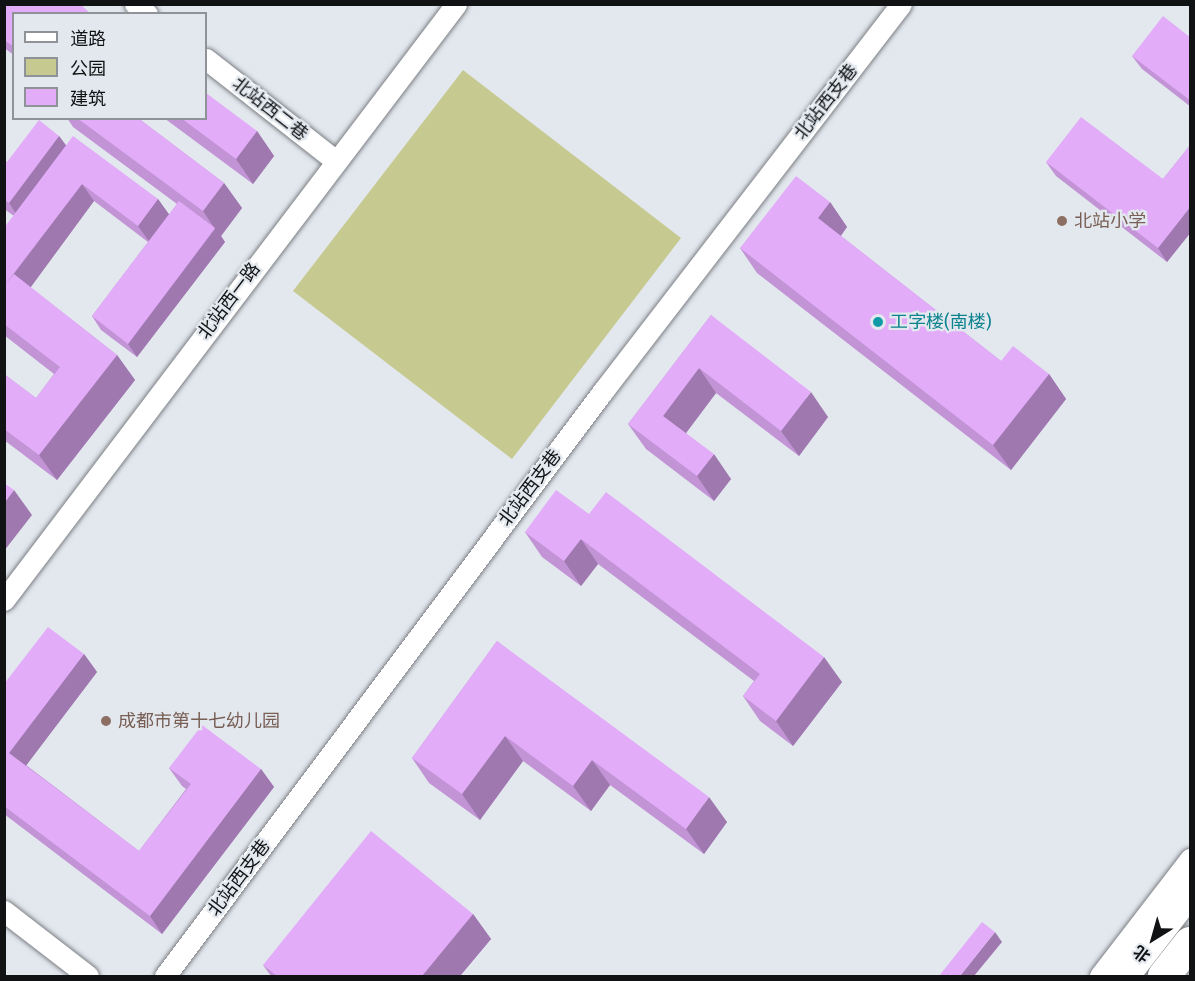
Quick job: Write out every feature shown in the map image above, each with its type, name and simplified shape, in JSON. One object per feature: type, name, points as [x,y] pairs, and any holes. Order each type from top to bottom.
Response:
[{"type":"highway","points":[[1123,976],[1190,891]]},
{"type":"highway","points":[[1164,976],[1191,944]]},
{"type":"street","name":"北站西一路","points":[[4,600],[335,160],[456,4]]},
{"type":"street","name":"北站西支巷","points":[[165,976],[603,391],[901,4]]},
{"type":"street","name":"北站西二巷","points":[[207,60],[335,160]]},
{"type":"street","points":[[1100,976],[1191,859]]},
{"type":"street","points":[[4,911],[88,976]]},
{"type":"green space","points":[[463,70],[681,238],[512,459],[293,291]]},
{"type":"building","points":[[4,4],[80,4],[89,12],[12,12],[12,46],[4,40]]},
{"type":"building","points":[[1163,16],[1191,38],[1191,101],[1132,56]]},
{"type":"building","points":[[207,94],[257,131],[236,159],[184,120],[207,120]]},
{"type":"building","points":[[1081,117],[1163,179],[1191,144],[1191,206],[1158,248],[1046,162]]},
{"type":"building","points":[[39,120],[59,136],[9,203],[4,200],[4,161],[7,162]]},
{"type":"building","points":[[80,120],[141,120],[224,183],[203,211]]},
{"type":"building","points":[[73,136],[158,199],[138,226],[82,184],[4,286],[4,228]]},
{"type":"building","name":"工字楼(南楼)","points":[[796,176],[830,202],[818,218],[1001,361],[1013,346],[1049,374],[993,445],[740,248]]},
{"type":"building","points":[[179,201],[215,228],[128,344],[92,316]]},
{"type":"building","points":[[14,274],[117,355],[39,455],[4,429],[4,374],[36,398],[60,367],[4,324],[4,286]]},
{"type":"building","points":[[711,315],[811,392],[781,431],[699,368],[663,416],[714,454],[697,476],[628,424]]},
{"type":"building","points":[[4,483],[14,490],[4,503]]},
{"type":"building","points":[[556,490],[589,514],[606,492],[824,657],[776,721],[743,696],[760,674],[581,539],[564,561],[525,532]]},
{"type":"building","points":[[48,627],[84,654],[9,753],[139,851],[191,784],[169,768],[202,725],[261,769],[150,916],[4,806],[4,684]]},
{"type":"building","points":[[497,641],[709,797],[686,829],[592,760],[573,786],[505,736],[462,794],[412,758]]},
{"type":"building","points":[[371,831],[473,914],[422,976],[277,976],[263,965]]},
{"type":"building","points":[[982,922],[995,932],[960,976],[939,976]]},
{"type":"place","name":"北站小学","points":[[1062,221]]},
{"type":"place","name":"工字楼(南楼)","points":[[878,322]]},
{"type":"place","name":"成都市第十七幼儿园","points":[[106,721]]}]
